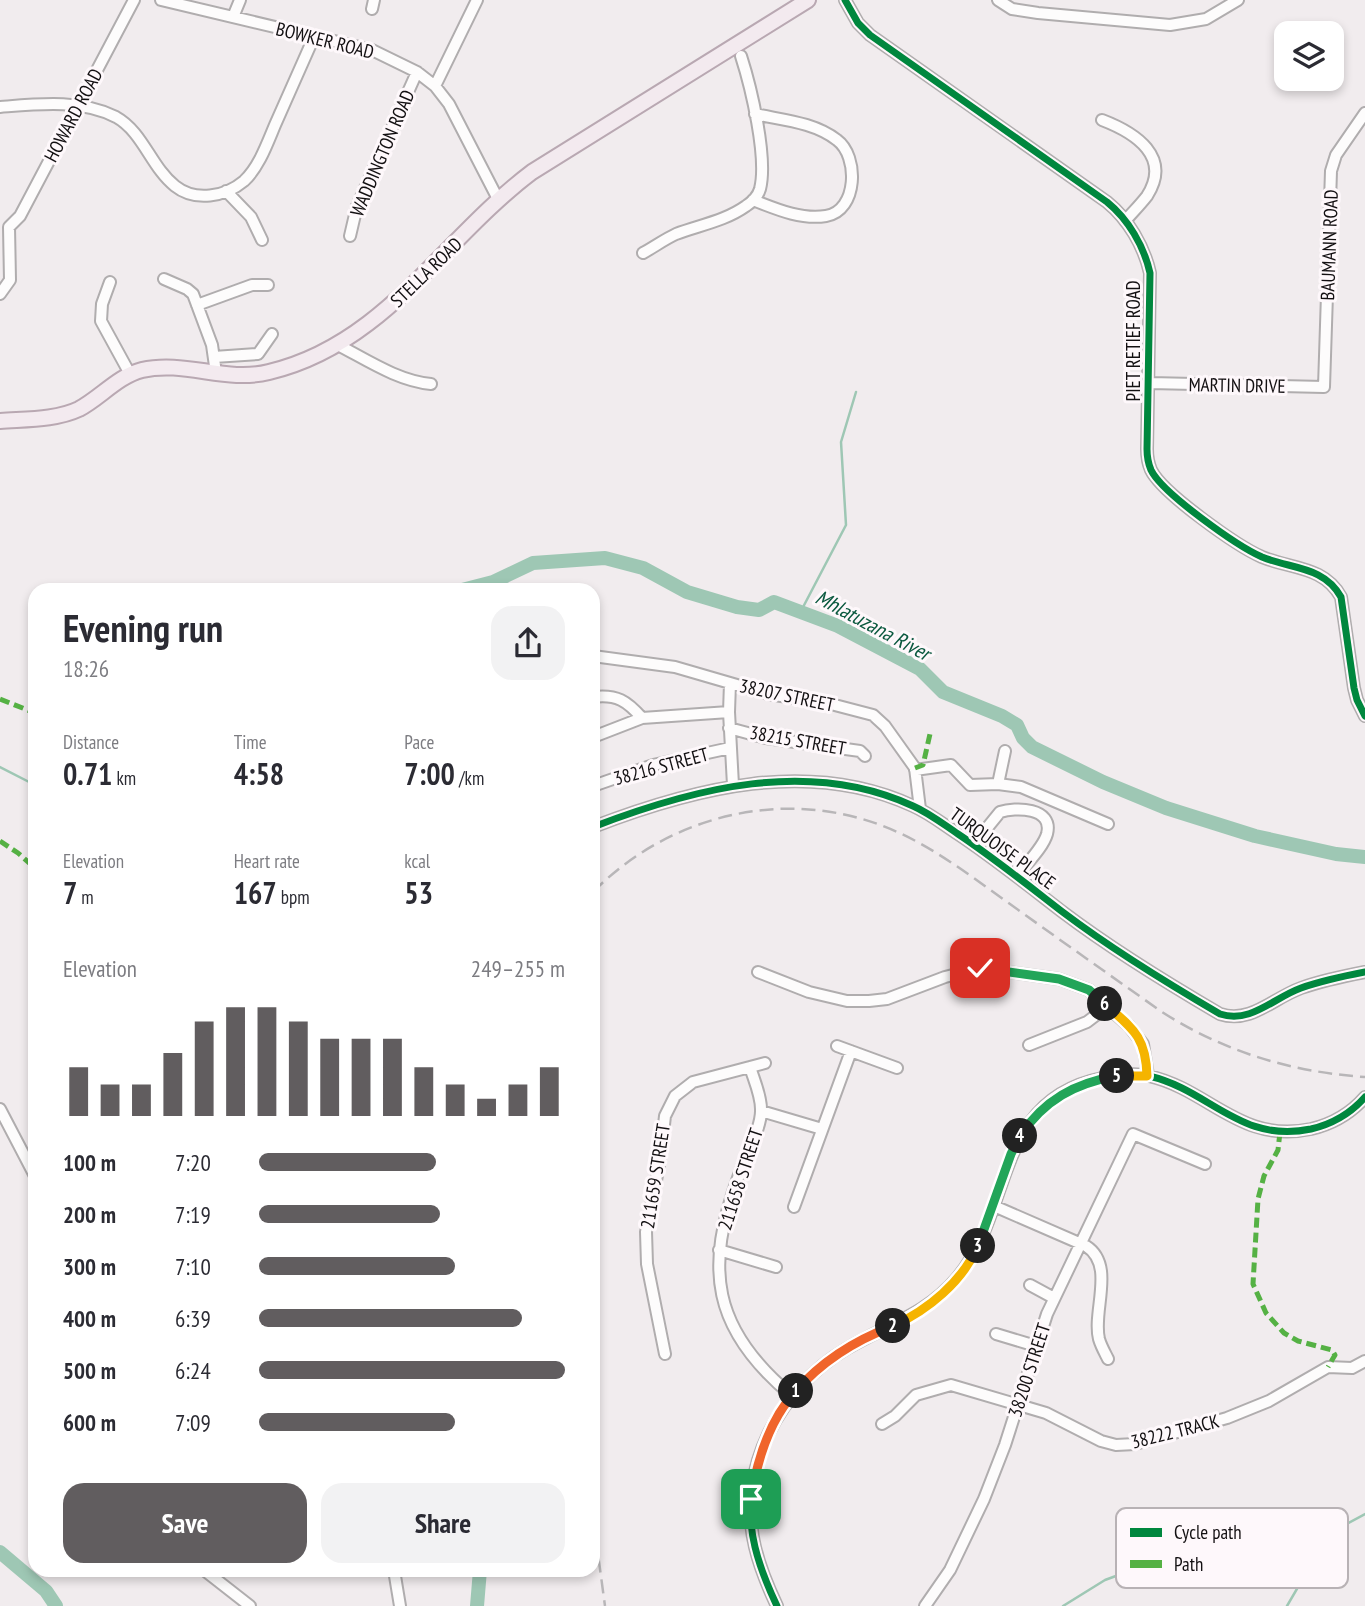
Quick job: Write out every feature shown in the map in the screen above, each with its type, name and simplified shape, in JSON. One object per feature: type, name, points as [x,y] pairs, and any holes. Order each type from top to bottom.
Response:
[{"type":"main road","name":"STELLA ROAD","points":[[0,421],[74,411],[130,374],[144,370],[170,368],[241,376],[270,372],[309,359],[338,345],[363,330],[387,310],[499,201],[552,158],[808,0]]},
{"type":"street","name":"HOWARD ROAD","points":[[5,229],[20,216],[134,0]]},
{"type":"street","name":"BOWKER ROAD","points":[[161,0],[382,53],[417,72],[435,86],[449,104],[499,201]]},
{"type":"street","points":[[233,17],[240,0]]},
{"type":"street","points":[[435,86],[477,0]]},
{"type":"street","name":"PIET RETIEF ROAD","points":[[845,0],[858,23],[870,35],[1107,202],[1125,221],[1140,246],[1150,273],[1147,458],[1156,478],[1184,505],[1243,546],[1268,559],[1318,573],[1334,585],[1341,597],[1357,701],[1365,716]]},
{"type":"street","points":[[998,0],[1012,9],[1159,25],[1206,19],[1238,0]]},
{"type":"street","points":[[0,107],[57,104],[79,106],[110,115],[127,125],[167,179],[178,189],[211,197],[244,181],[255,167],[314,37]]},
{"type":"street","points":[[643,253],[674,235],[718,220],[742,208],[753,200],[760,189],[761,164],[755,114],[741,56]]},
{"type":"street","name":"WADDINGTON ROAD","points":[[350,236],[356,206],[417,72]]},
{"type":"street","name":"BAUMANN ROAD","points":[[1324,387],[1331,171],[1336,155],[1365,113]]},
{"type":"street","points":[[753,200],[796,216],[828,216],[845,201],[853,181],[845,150],[837,139],[802,124],[755,114]]},
{"type":"street","points":[[1102,120],[1139,140],[1149,151],[1155,164],[1155,179],[1148,194],[1125,221]]},
{"type":"street","points":[[226,191],[251,217],[262,240]]},
{"type":"street","points":[[0,294],[10,280],[5,229]]},
{"type":"street","points":[[164,279],[190,291],[212,345],[216,373]]},
{"type":"street","points":[[110,282],[102,304],[101,321],[130,374]]},
{"type":"street","points":[[197,304],[252,285],[268,285]]},
{"type":"street","points":[[214,357],[258,354],[272,334]]},
{"type":"street","points":[[338,345],[402,377],[417,383],[431,383]]},
{"type":"street","name":"MARTIN DRIVE","points":[[1150,383],[1324,387]]},
{"type":"street","name":"38207 STREET","points":[[600,657],[662,664],[768,694],[827,703],[873,715],[885,726],[915,770],[920,809]]},
{"type":"street","points":[[730,682],[729,728],[733,785]]},
{"type":"street","points":[[600,696],[621,698],[642,718]]},
{"type":"street","points":[[600,734],[642,718],[729,712]]},
{"type":"street","name":"38215 STREET","points":[[729,728],[766,738],[860,751],[865,755]]},
{"type":"street","name":"38216 STREET","points":[[600,784],[653,765],[730,748]]},
{"type":"street","points":[[998,784],[1005,751]]},
{"type":"street","points":[[915,770],[951,765],[970,785],[1021,787],[1108,824]]},
{"type":"street","name":"TURQUOISE PLACE","points":[[600,825],[678,799],[733,785],[776,781],[830,784],[873,792],[920,809],[974,844],[1102,940],[1205,1005],[1230,1017],[1249,1015],[1302,988],[1365,972]]},
{"type":"street","points":[[974,844],[1000,812],[1027,809],[1042,817],[1047,825],[1046,836],[1017,876]]},
{"type":"street","points":[[758,972],[809,992],[848,1000],[869,1001],[887,999],[945,977],[988,968],[1010,974],[1047,976],[1077,984],[1108,1006],[1140,1038],[1146,1054],[1147,1076]]},
{"type":"street","points":[[1029,1045],[1087,1022],[1108,1006]]},
{"type":"street","points":[[837,1046],[897,1068]]},
{"type":"street","points":[[794,1207],[851,1051]]},
{"type":"street","name":"211659 STREET","points":[[665,1354],[650,1280],[646,1232],[660,1160],[665,1116],[675,1096],[693,1082],[765,1063]]},
{"type":"street","name":"211658 STREET","points":[[750,1067],[761,1111],[726,1210],[719,1250],[723,1298],[734,1329],[754,1359],[791,1395]]},
{"type":"street","points":[[777,1606],[763,1576],[754,1545],[751,1499],[765,1440],[791,1395],[810,1375],[844,1350],[905,1321],[935,1300],[956,1280],[975,1253],[1020,1135],[1049,1102],[1083,1083],[1117,1076],[1147,1076],[1185,1090],[1247,1125],[1280,1132],[1328,1124],[1342,1117],[1365,1097]]},
{"type":"street","points":[[0,1109],[28,1163]]},
{"type":"street","points":[[761,1111],[822,1129]]},
{"type":"street","name":"38200 STREET","points":[[925,1606],[950,1570],[996,1471],[1054,1297],[1133,1134],[1205,1164]]},
{"type":"street","points":[[994,1206],[1092,1250],[1099,1260],[1101,1278],[1099,1340],[1108,1359]]},
{"type":"street","points":[[719,1250],[776,1267]]},
{"type":"street","points":[[1030,1285],[1054,1297]]},
{"type":"street","points":[[996,1334],[1036,1346]]},
{"type":"street","name":"38222 TRACK","points":[[882,1424],[895,1416],[916,1395],[951,1385],[1046,1413],[1101,1441],[1116,1445],[1135,1444],[1249,1410],[1328,1367],[1352,1368],[1365,1361]]},
{"type":"street","points":[[213,1577],[250,1606]]},
{"type":"street","points":[[395,1577],[400,1606]]},
{"type":"waterway","points":[[801,611],[846,525],[841,442],[856,392]]},
{"type":"waterway","name":"Mhlatuzana River","points":[[489,583],[533,563],[605,558],[643,568],[687,592],[737,607],[759,610],[774,602],[838,626],[920,669],[943,692],[1002,716],[1017,725],[1023,738],[1032,747],[1103,782],[1166,808],[1255,836],[1336,854],[1365,857]]},
{"type":"waterway","points":[[0,767],[28,781]]},
{"type":"waterway","points":[[1348,1523],[1365,1514]]},
{"type":"waterway","name":"Mhlatuzana River","points":[[0,1552],[28,1576]]},
{"type":"waterway","points":[[1063,1606],[1116,1576]]},
{"type":"waterway","name":"Mhlatuzana River","points":[[29,1577],[46,1591],[56,1606]]},
{"type":"waterway","name":"Mhlatuzana River","points":[[477,1606],[479,1577]]},
{"type":"waterway","points":[[1287,1606],[1298,1588]]},
{"type":"railway","points":[[600,886],[623,866],[656,844],[691,827],[728,816],[767,810],[806,809],[845,815],[883,826],[933,851],[1162,1012],[1186,1026],[1259,1058],[1311,1070],[1365,1077]]},
{"type":"railway","points":[[600,1569],[605,1606]]},
{"type":"marked path","points":[[0,699],[28,710]]},
{"type":"marked path","points":[[915,768],[923,765],[930,734]]},
{"type":"marked path","points":[[0,841],[28,862]]},
{"type":"marked path","points":[[1280,1132],[1278,1150],[1264,1176],[1258,1199],[1253,1284],[1266,1313],[1284,1333],[1298,1341],[1332,1350],[1335,1355],[1328,1367]]},
{"type":"cycle path","points":[[845,0],[858,23],[870,35],[1107,202],[1128,225],[1144,253],[1150,273],[1147,449],[1151,470],[1184,505],[1236,542],[1262,557],[1316,574],[1334,587],[1341,597],[1354,688],[1365,716]]},
{"type":"cycle path","points":[[600,824],[711,791],[793,781],[833,784],[874,792],[925,812],[1102,940],[1220,1014],[1242,1016],[1262,1009],[1301,988],[1365,972]]},
{"type":"cycle path","points":[[777,1606],[757,1555],[751,1518],[752,1489],[758,1460],[769,1433],[783,1408],[801,1385],[822,1366],[846,1349],[919,1310],[945,1291],[957,1278],[975,1251],[1023,1133],[1041,1109],[1067,1090],[1102,1078],[1137,1074],[1171,1083],[1245,1123],[1286,1132],[1326,1124],[1347,1113],[1365,1097]]},
{"type":"route","points":[[751,1499],[765,1440],[791,1395],[810,1375],[844,1350],[894,1326],[935,1300],[966,1267],[986,1230],[1011,1154],[1031,1120],[1049,1102],[1083,1083],[1117,1076],[1147,1076],[1146,1054],[1140,1038],[1089,990],[1049,977],[980,968]]}]
